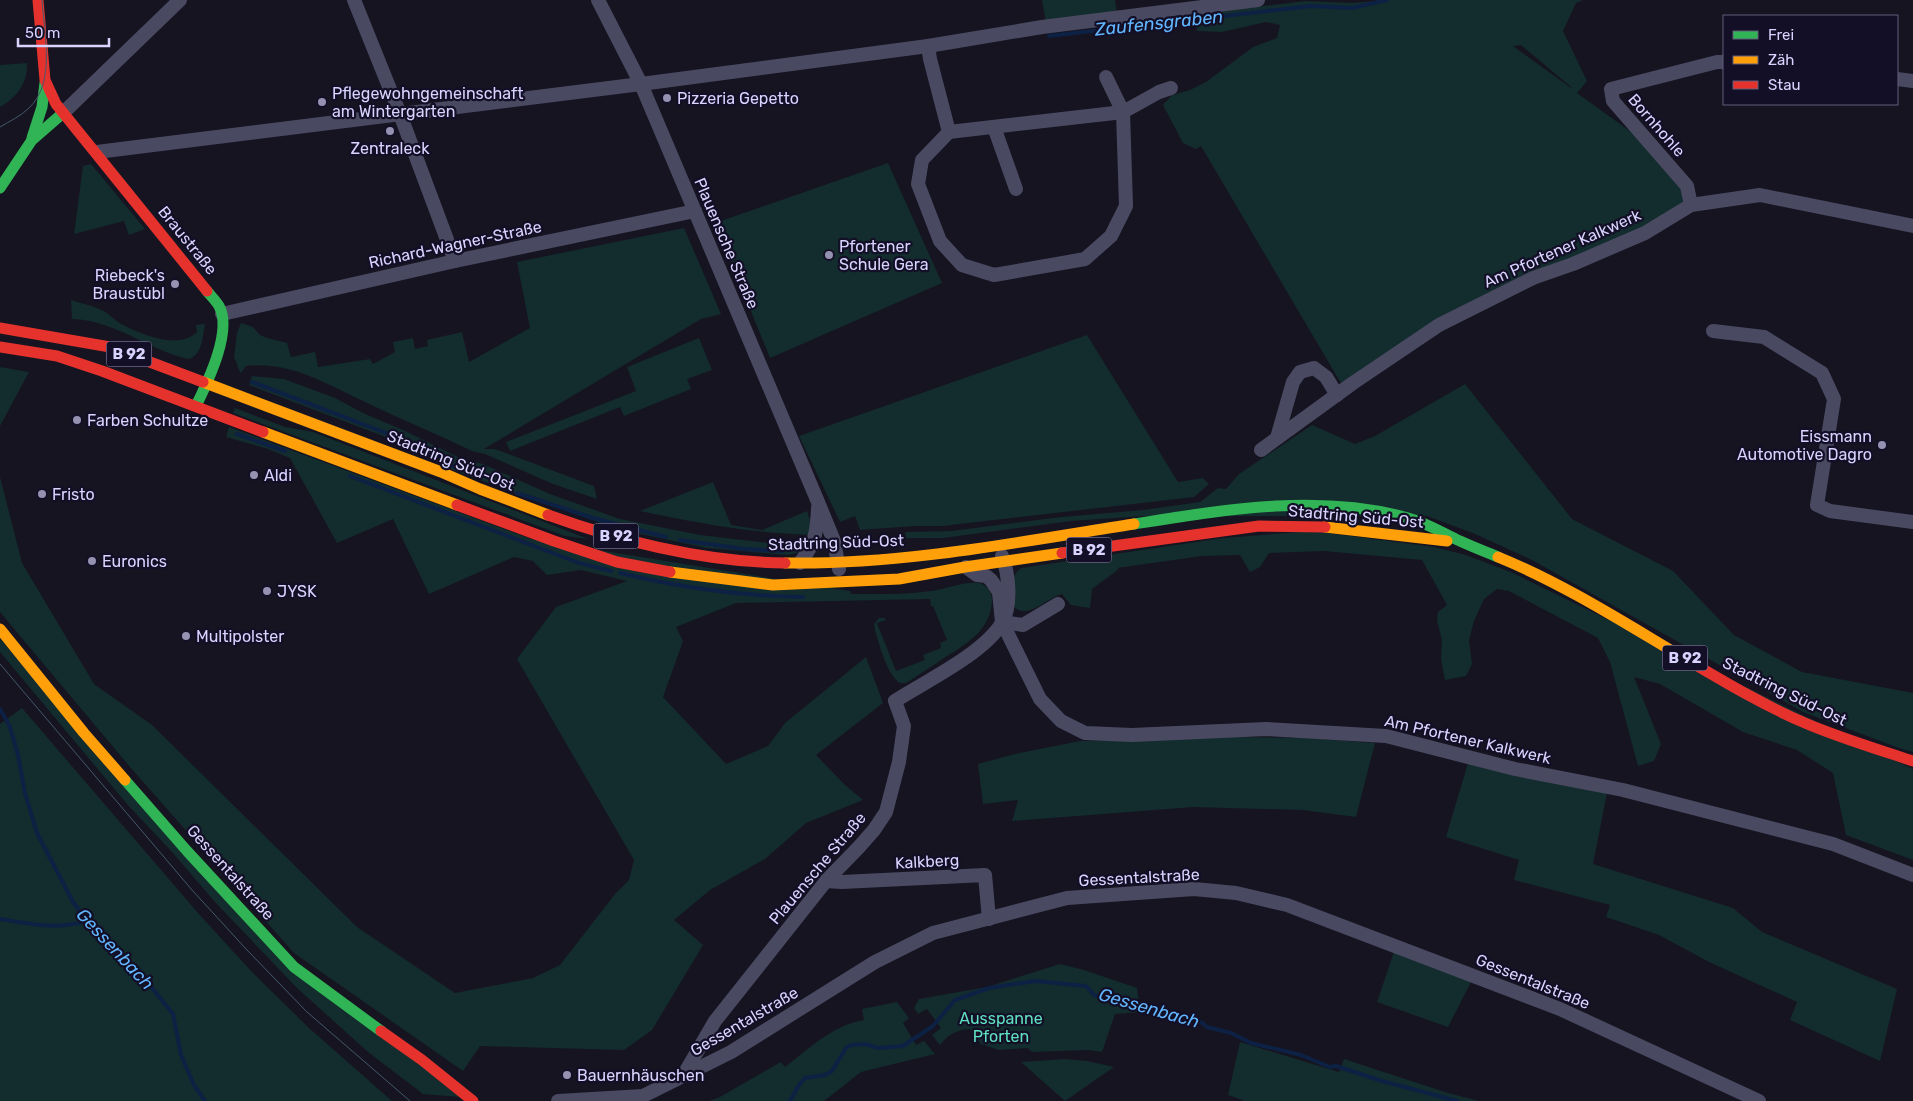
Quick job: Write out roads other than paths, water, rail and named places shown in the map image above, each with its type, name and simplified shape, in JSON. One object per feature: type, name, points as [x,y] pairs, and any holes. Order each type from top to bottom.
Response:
[{"type":"main road","points":[[32,140],[42,107],[45,80],[38,0]]},
{"type":"main road","name":"Braustraße","points":[[45,80],[50,94],[63,113],[220,307],[224,332],[222,343],[196,406]]},
{"type":"main road","points":[[0,188],[32,140],[63,113]]},
{"type":"main road","points":[[32,140],[59,134],[73,136],[96,152]]},
{"type":"main road","name":"Stadtring Süd-Ost","points":[[0,328],[110,347],[441,472],[487,494],[623,539],[690,553],[775,563],[838,562],[909,556],[1260,506],[1338,506],[1409,518],[1434,527],[1462,542],[1502,557],[1552,581],[1729,683],[1800,721],[1846,740],[1913,761]]},
{"type":"main road","name":"B 92","points":[[0,347],[39,353],[84,364],[554,541],[616,562],[670,572],[773,585],[899,580],[965,567],[1006,569]]},
{"type":"main road","name":"Stadtring Süd-Ost","points":[[1025,560],[1259,526],[1334,527],[1462,542]]},
{"type":"main road","name":"Gessentalstraße","points":[[0,629],[84,733],[294,967],[422,1060],[473,1101]]},
{"type":"street","points":[[63,113],[166,7],[180,0]]},
{"type":"street","points":[[354,0],[456,260]]},
{"type":"street","name":"Plauensche Straße","points":[[598,0],[641,84],[818,502],[834,541],[840,583]]},
{"type":"street","points":[[96,152],[641,84],[928,46],[1042,27],[1258,0]]},
{"type":"street","points":[[928,46],[949,132]]},
{"type":"street","name":"Bornhohle","points":[[1691,205],[1687,186],[1613,101],[1611,89],[1723,62]]},
{"type":"street","points":[[1106,77],[1123,112],[1126,206],[1111,236],[1085,259],[994,275],[962,265],[940,241],[918,184],[922,160],[949,132],[1123,112],[1159,92],[1171,88]]},
{"type":"street","points":[[1898,78],[1913,81]]},
{"type":"street","points":[[994,127],[1016,189]]},
{"type":"street","name":"Am Pfortener Kalkwerk","points":[[1261,450],[1439,325],[1533,278],[1573,264],[1645,233],[1691,205],[1760,195],[1913,226]]},
{"type":"street","name":"Richard-Wagner-Straße","points":[[222,314],[456,260],[695,211]]},
{"type":"street","points":[[1713,331],[1764,337],[1822,373],[1834,399],[1817,505],[1830,511],[1913,522]]},
{"type":"street","points":[[1277,438],[1293,382],[1300,372],[1314,368],[1326,377],[1337,395]]},
{"type":"street","name":"Plauensche Straße","points":[[800,563],[814,542],[817,528],[818,502]]},
{"type":"street","name":"Plauensche Straße","points":[[682,1076],[715,1021],[826,881],[859,848],[886,812],[899,762],[904,726],[895,701],[982,647],[1002,622],[1007,601],[1006,569],[997,544]]},
{"type":"street","points":[[1006,569],[1014,567],[1025,560]]},
{"type":"street","points":[[965,567],[977,575],[986,576],[991,580],[999,592],[1002,622],[1023,625],[1058,604]]},
{"type":"street","name":"Am Pfortener Kalkwerk","points":[[1002,622],[1040,699],[1061,721],[1085,733],[1132,735],[1266,729],[1386,736],[1515,770],[1623,790],[1833,844],[1913,875]]},
{"type":"street","name":"Kalkberg","points":[[826,881],[842,882],[985,875],[989,919]]},
{"type":"street","name":"Gessentalstraße","points":[[558,1101],[643,1096],[731,1052],[875,962],[933,933],[1067,898],[1194,889],[1236,893],[1287,905],[1560,1009],[1759,1101]]},
{"type":"waterway","name":"Zaufensgraben","points":[[1049,36],[1311,6],[1352,8],[1387,0]]},
{"type":"waterway","points":[[252,382],[394,436],[455,467]]},
{"type":"waterway","points":[[237,434],[285,451]]},
{"type":"waterway","points":[[350,476],[579,563],[611,571]]},
{"type":"waterway","points":[[517,493],[593,518],[666,537]]},
{"type":"waterway","points":[[680,540],[744,549],[782,551]]},
{"type":"waterway","points":[[620,573],[711,590],[803,597]]},
{"type":"waterway","name":"Gessenbach","points":[[0,709],[10,727],[18,755],[25,793],[37,833],[73,902],[95,931],[125,964],[152,988],[173,1014],[181,1055],[194,1085],[205,1101]]},
{"type":"waterway","points":[[0,919],[54,926],[87,921]]},
{"type":"waterway","name":"Gessenbach","points":[[790,1101],[805,1078],[825,1075],[832,1071],[846,1048],[851,1045],[865,1044],[878,1048],[903,1046],[933,1026],[955,1000],[989,988],[1035,981],[1086,986],[1094,995],[1117,999],[1122,1003],[1140,1009],[1146,1007],[1154,1011],[1185,1016],[1195,1022],[1201,1022],[1207,1027],[1231,1033],[1251,1043],[1301,1055],[1330,1067],[1336,1066],[1382,1081],[1457,1101]]},
{"type":"tram line","points":[[0,127],[29,108],[37,98],[43,85],[46,72],[46,42],[42,0]]},
{"type":"tram line","points":[[0,664],[192,890],[247,950],[307,1012],[410,1101]]},
{"type":"place","name":"Pizzeria Gepetto","points":[[667,98]]},
{"type":"place","name":"Pflegewohngemeinschaft am Wintergarten","points":[[322,102]]},
{"type":"place","name":"Zentraleck","points":[[390,131]]},
{"type":"place","name":"Pfortener Schule Gera","points":[[829,255]]},
{"type":"place","name":"Riebeck's Braustübl","points":[[175,284]]},
{"type":"place","name":"Farben Schultze","points":[[77,420]]},
{"type":"place","name":"Eissmann Automotive Dagro","points":[[1882,445]]},
{"type":"place","name":"Aldi","points":[[254,475]]},
{"type":"place","name":"Fristo","points":[[42,494]]},
{"type":"place","name":"Euronics","points":[[92,561]]},
{"type":"place","name":"JYSK","points":[[267,591]]},
{"type":"place","name":"Multipolster","points":[[186,636]]},
{"type":"place","name":"Bauernhäuschen","points":[[567,1075]]},
{"type":"park label","name":"Ausspanne Pforten","points":[[1001,1027]]}]
